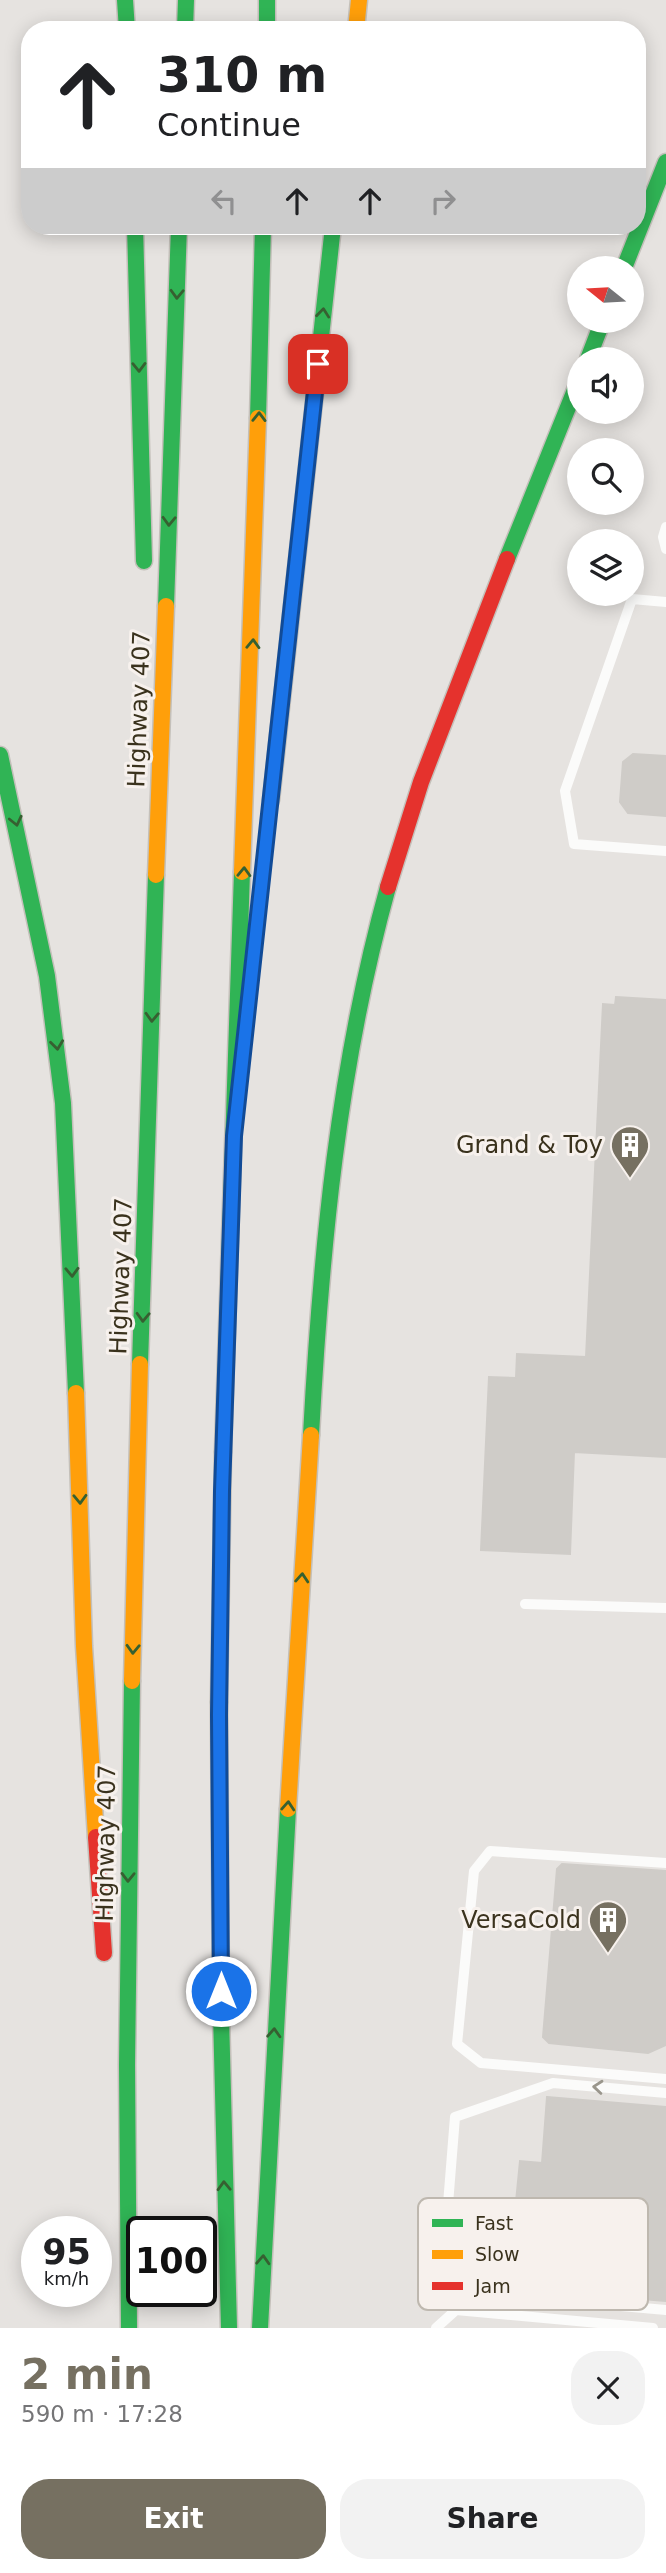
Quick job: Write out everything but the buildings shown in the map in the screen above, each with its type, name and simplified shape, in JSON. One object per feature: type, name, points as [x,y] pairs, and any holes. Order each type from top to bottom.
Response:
[{"type":"highway","points":[[125,0],[126,21]]},
{"type":"highway","points":[[185,21],[186,0]]},
{"type":"highway","points":[[267,0],[267,21]]},
{"type":"highway","points":[[357,21],[359,0]]},
{"type":"highway","points":[[646,212],[666,162]]},
{"type":"highway","points":[[135,235],[144,573]]},
{"type":"highway","name":"Highway 407","points":[[128,2328],[126,2131],[129,1797],[153,948],[179,235]]},
{"type":"highway","points":[[229,2328],[222,2123],[219,1715],[222,1491],[256,550],[263,235]]},
{"type":"highway","points":[[268,819],[332,235]]},
{"type":"highway","points":[[629,256],[637,235]]},
{"type":"highway","points":[[260,2328],[276,1993],[323,1262],[343,1090],[373,943],[417,792],[440,727],[567,410]]},
{"type":"highway","points":[[146,670],[153,948]]},
{"type":"highway","points":[[0,755],[45,962],[63,1103],[71,1238],[84,1646],[105,1966]]},
{"type":"highway","points":[[234,1136],[257,929]]},
{"type":"highway","points":[[110,2050],[128,2328]]},
{"type":"lane","points":[[666,527],[663,537],[666,549]]},
{"type":"lane","points":[[666,602],[632,599],[565,791],[574,844],[666,851]]},
{"type":"lane","points":[[524,1604],[666,1608]]},
{"type":"lane","points":[[666,1863],[490,1851],[474,1871],[457,2044],[481,2063],[666,2079]]},
{"type":"lane","points":[[448,2198],[455,2117],[553,2083],[666,2093]]},
{"type":"lane","points":[[648,2308],[666,2310]]},
{"type":"lane","points":[[436,2328],[456,2310],[653,2328]]},
{"type":"traffic: fast","points":[[125,0],[126,21]]},
{"type":"traffic: fast","points":[[185,21],[186,0]]},
{"type":"traffic: fast","points":[[267,0],[267,21]]},
{"type":"traffic: fast","points":[[646,212],[666,162]]},
{"type":"traffic: fast","points":[[135,235],[144,561]]},
{"type":"traffic: fast","points":[[166,606],[179,235]]},
{"type":"traffic: fast","points":[[258,418],[263,235]]},
{"type":"traffic: fast","points":[[271,800],[332,235]]},
{"type":"traffic: fast","points":[[629,256],[637,235]]},
{"type":"traffic: fast","points":[[593,347],[598,333]]},
{"type":"traffic: fast","points":[[507,559],[567,410]]},
{"type":"traffic: fast","points":[[0,755],[47,976],[63,1103],[76,1393]]},
{"type":"traffic: fast","points":[[223,1452],[242,872]]},
{"type":"traffic: fast","points":[[140,1364],[156,875]]},
{"type":"traffic: fast","points":[[311,1435],[320,1297],[344,1091],[356,1023],[388,887]]},
{"type":"traffic: fast","points":[[129,2328],[127,2065],[132,1681]]},
{"type":"traffic: fast","points":[[219,1702],[221,2015],[229,2328]]},
{"type":"traffic: fast","points":[[260,2328],[288,1809]]},
{"type":"traffic: slow","points":[[357,21],[359,0]]},
{"type":"traffic: slow","points":[[242,872],[258,418]]},
{"type":"traffic: slow","points":[[156,875],[166,606]]},
{"type":"traffic: slow","points":[[132,1681],[140,1364]]},
{"type":"traffic: slow","points":[[76,1393],[84,1646],[96,1837]]},
{"type":"traffic: slow","points":[[288,1809],[311,1435]]},
{"type":"traffic: slow","points":[[219,1702],[223,1452]]},
{"type":"traffic: jam","points":[[388,887],[421,782],[507,559]]},
{"type":"traffic: jam","points":[[96,1837],[104,1953]]},
{"type":"place","name":"Grand & Toy","points":[[630,1179]]},
{"type":"place","name":"VersaCold","points":[[608,1954]]},
{"type":"route","points":[[221,1991],[219,1715],[222,1491],[234,1136],[318,364]]}]
